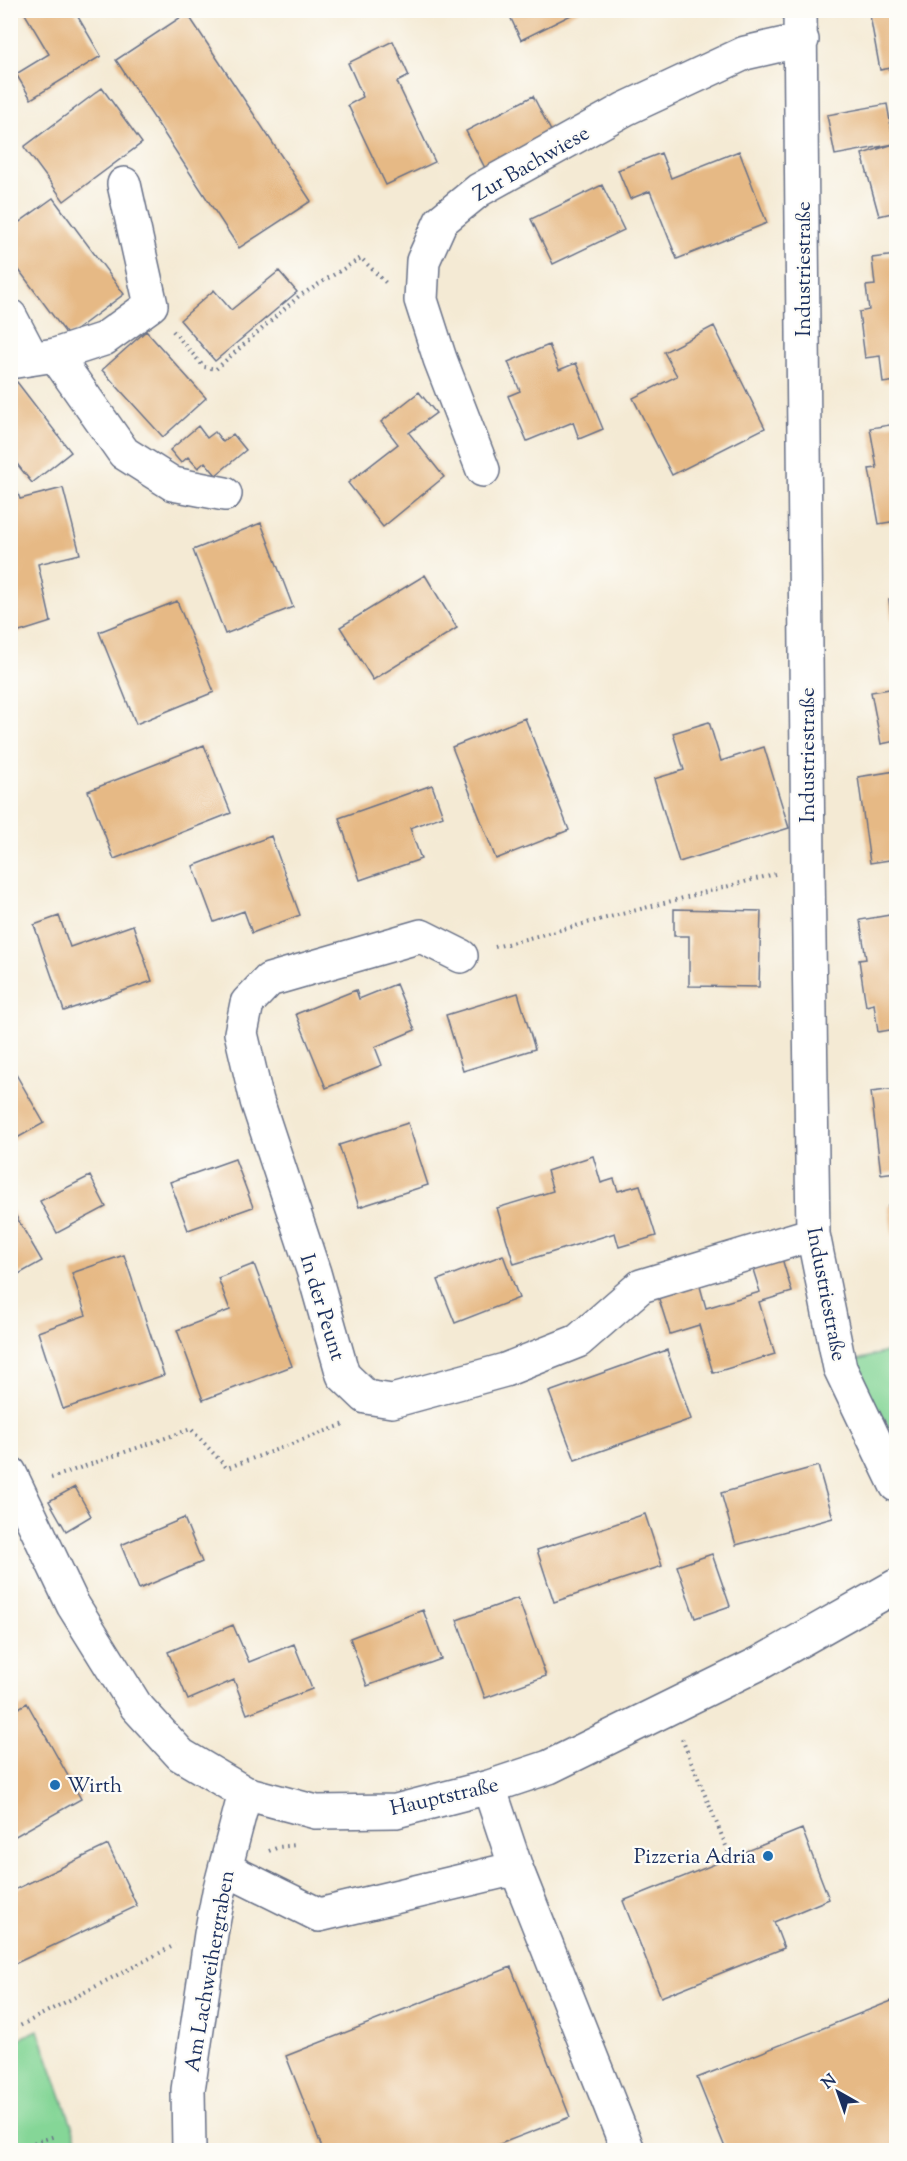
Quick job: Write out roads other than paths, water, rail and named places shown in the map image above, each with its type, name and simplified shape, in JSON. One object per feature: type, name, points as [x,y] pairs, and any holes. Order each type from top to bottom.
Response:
[{"type":"street","name":"Zur Bachwiese","points":[[483,470],[440,358],[421,300],[423,261],[441,222],[479,190],[626,109],[801,25]]},
{"type":"street","name":"Industriestraße","points":[[801,25],[813,1234],[840,1368],[897,1485]]},
{"type":"street","points":[[33,358],[104,339],[151,305],[124,184]]},
{"type":"street","points":[[10,316],[33,358],[124,453],[173,484],[225,494]]},
{"type":"street","name":"In der Peunt","points":[[461,956],[421,936],[269,980],[248,1003],[241,1033],[257,1101],[314,1273],[344,1375],[366,1398],[392,1401],[505,1370],[578,1341],[640,1286],[813,1234]]},
{"type":"street","name":"Hauptstraße","points":[[15,1481],[73,1605],[136,1706],[181,1755],[245,1793],[316,1812],[396,1810],[489,1787],[559,1762],[760,1663],[897,1586]]},
{"type":"street","points":[[489,1787],[516,1868],[628,2151]]},
{"type":"street","name":"Am Lachweihergraben","points":[[189,2151],[188,2090],[211,1934],[245,1793]]},
{"type":"street","points":[[226,1869],[319,1915],[516,1868]]},
{"type":"place","name":"Wirth","points":[[55,1785]]},
{"type":"place","name":"Pizzeria Adria","points":[[768,1856]]}]
